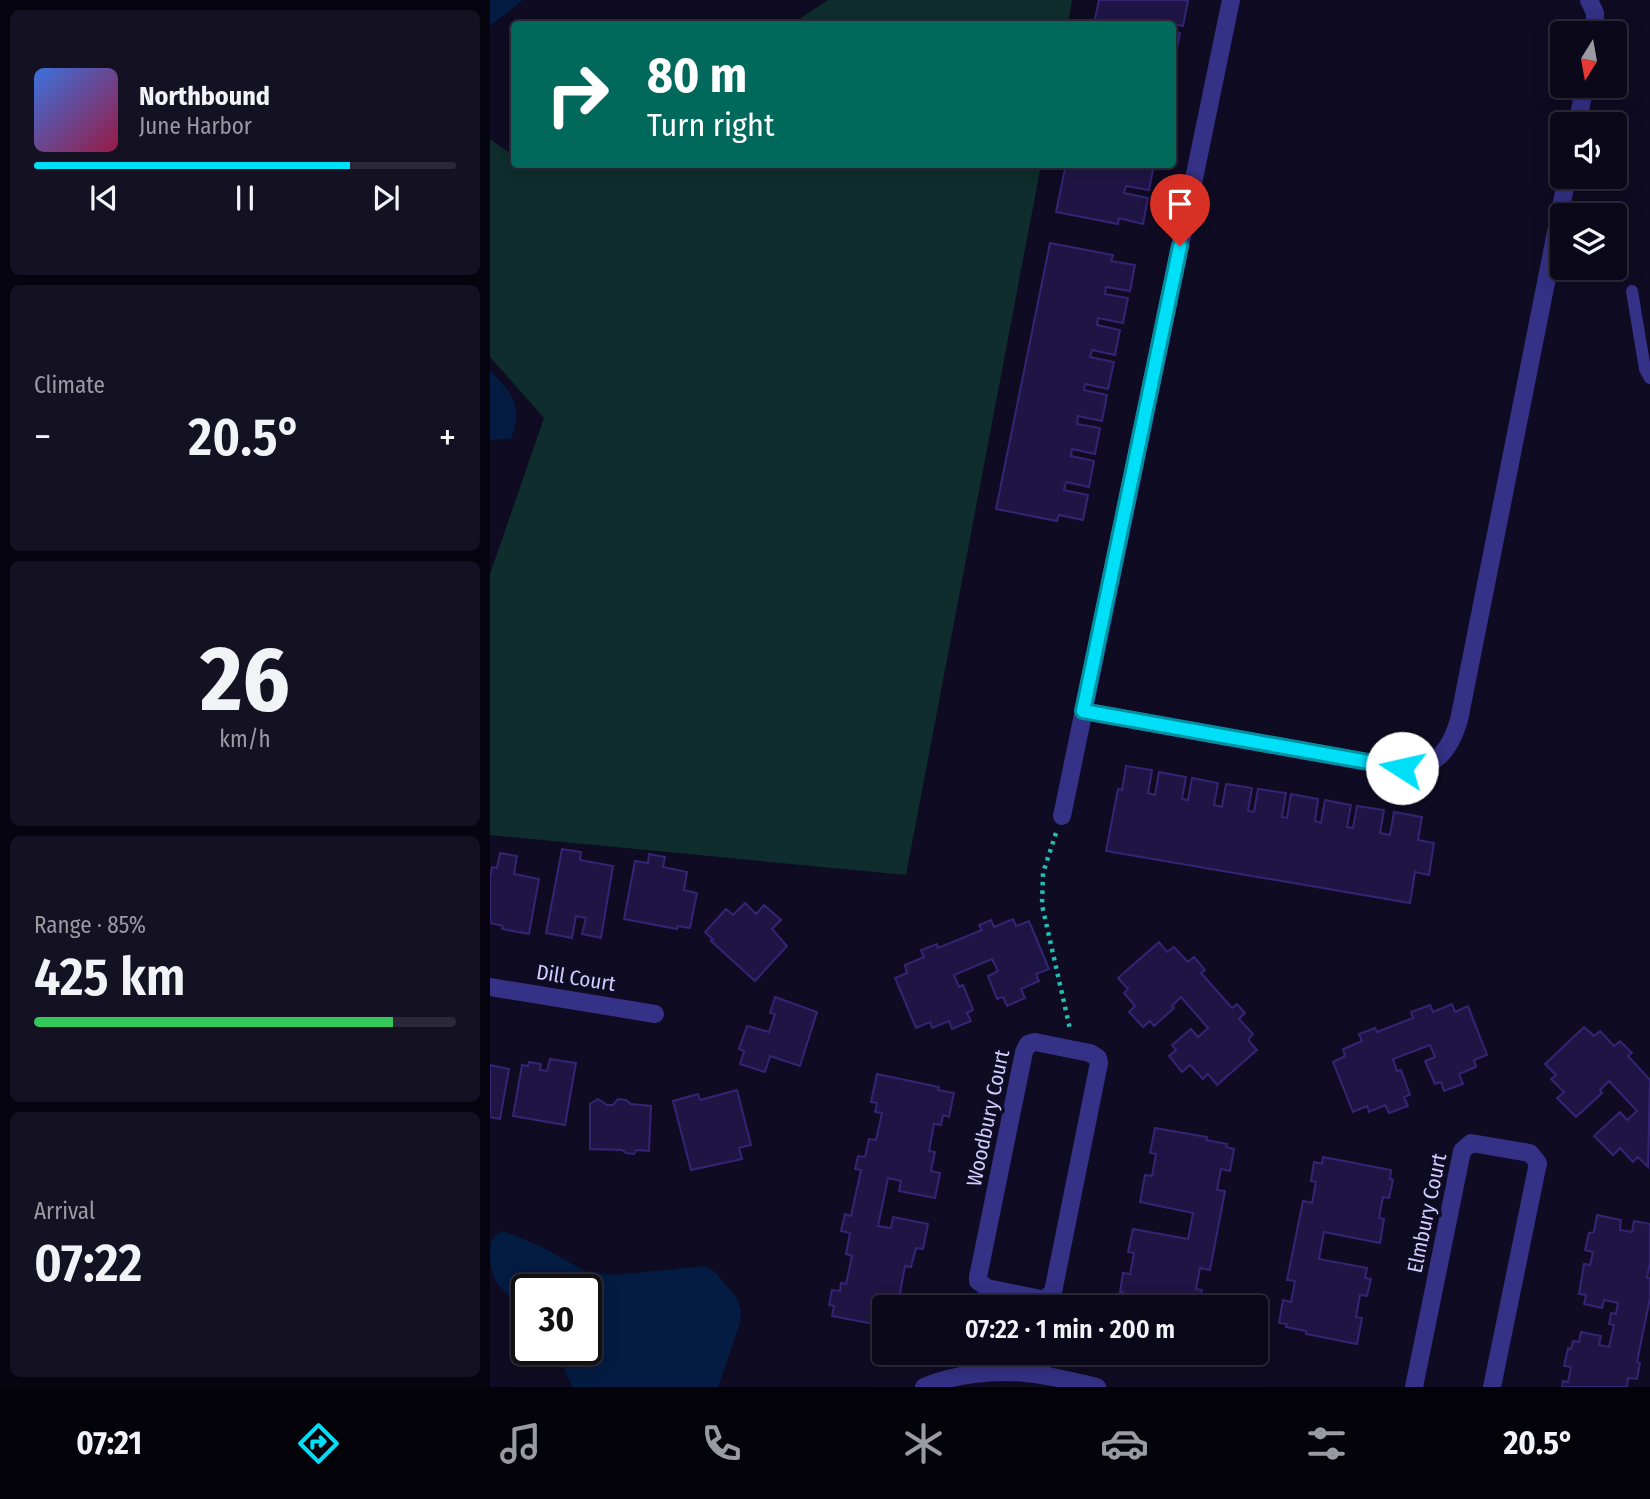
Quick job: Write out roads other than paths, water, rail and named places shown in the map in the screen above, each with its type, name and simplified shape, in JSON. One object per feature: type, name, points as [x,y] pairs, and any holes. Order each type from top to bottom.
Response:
[{"type":"street","points":[[1062,816],[1231,0]]},
{"type":"street","points":[[1589,0],[1595,13],[1595,21]]},
{"type":"street","points":[[1083,711],[1402,768],[1421,768],[1440,757],[1453,739],[1459,720],[1565,189]]},
{"type":"street","name":"Dill Court","points":[[490,987],[655,1014]]},
{"type":"street","name":"Woodbury Court","points":[[1035,1042],[1090,1053],[1098,1058],[1099,1067],[1053,1292],[1046,1303],[1041,1299],[987,1288],[978,1281],[1025,1048],[1035,1042]]},
{"type":"street","name":"Elmbury Court","points":[[1414,1387],[1462,1152],[1471,1143],[1530,1153],[1538,1163],[1492,1387]]},
{"type":"street","points":[[1041,1365],[1041,1375]]},
{"type":"street","points":[[927,1386],[944,1380],[990,1373],[1026,1372],[1097,1387]]},
{"type":"lane","points":[[1632,291],[1645,369],[1650,378]]},
{"type":"water","points":[[490,0],[523,0],[490,26]]},
{"type":"water","points":[[490,371],[514,402],[516,418],[511,439],[490,440]]},
{"type":"water","points":[[503,1231],[542,1247],[585,1271],[616,1275],[705,1266],[714,1271],[737,1298],[741,1311],[740,1323],[718,1387],[572,1387],[563,1365],[602,1365],[602,1274],[511,1274],[511,1298],[500,1287],[493,1273],[490,1253],[494,1237]]}]
